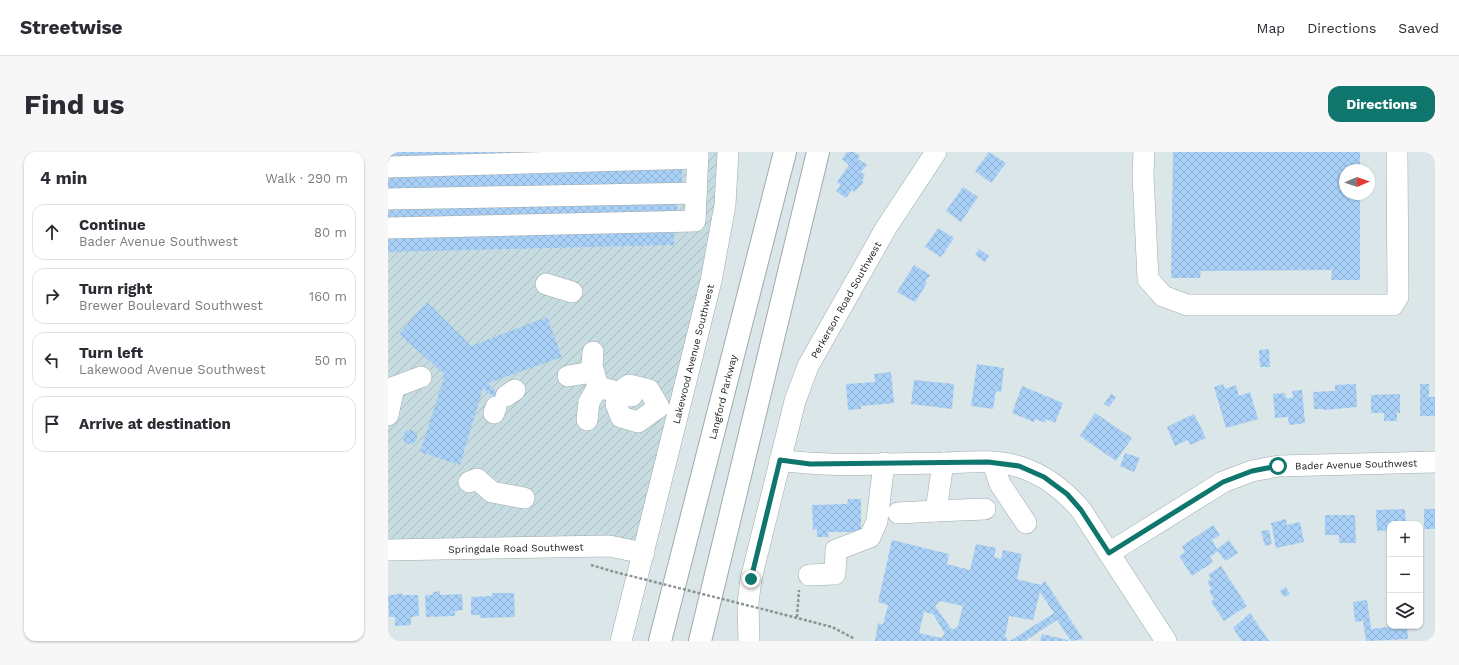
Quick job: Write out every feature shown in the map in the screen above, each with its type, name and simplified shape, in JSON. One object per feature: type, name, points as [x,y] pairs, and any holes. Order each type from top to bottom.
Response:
[{"type":"highway","points":[[776,183],[779,152]]},
{"type":"highway","name":"Langford Parkway","points":[[660,641],[785,152]]},
{"type":"highway","points":[[700,641],[786,290],[818,152]]},
{"type":"highway","points":[[786,290],[833,152]]},
{"type":"street","name":"Lakewood Avenue Southwest","points":[[644,553],[669,409],[711,281],[725,205],[728,152]]},
{"type":"street","name":"Perkerson Road Southwest","points":[[780,460],[795,401],[808,366],[886,228],[936,152]]},
{"type":"street","points":[[1144,152],[1143,174],[1148,279],[1163,296],[1187,305],[1393,305],[1398,296],[1397,152]]},
{"type":"street","points":[[388,167],[698,155],[695,221],[388,228]]},
{"type":"street","points":[[388,198],[696,193]]},
{"type":"street","points":[[546,284],[572,292]]},
{"type":"street","points":[[568,376],[594,378],[618,398],[621,417],[638,422],[669,409],[649,390],[630,385],[618,398]]},
{"type":"street","points":[[388,415],[394,387],[421,377]]},
{"type":"street","points":[[587,420],[594,378]]},
{"type":"street","points":[[748,641],[748,603],[751,579],[780,460],[810,464],[943,462],[993,463],[1019,466],[1044,477],[1067,494],[1081,510],[1166,641]]},
{"type":"street","points":[[936,511],[943,462]]},
{"type":"street","name":"Bader Avenue Southwest","points":[[1109,553],[1223,482],[1252,471],[1278,466],[1435,462]]},
{"type":"street","points":[[993,463],[1000,484],[1026,523]]},
{"type":"street","points":[[809,575],[835,574],[836,550],[870,538],[877,522],[884,464]]},
{"type":"street","points":[[475,476],[492,492],[524,498]]},
{"type":"street","points":[[898,513],[985,509]]},
{"type":"street","name":"Springdale Road Southwest","points":[[388,550],[610,546],[644,553]]},
{"type":"street","points":[[621,641],[644,553]]},
{"type":"path","points":[[587,564],[797,617],[832,627],[855,639]]},
{"type":"path","points":[[797,617],[798,591],[809,575]]},
{"type":"shaded area","points":[[388,152],[724,152],[725,233],[635,542],[388,543]]},
{"type":"building","points":[[388,152],[684,152],[388,160]]},
{"type":"building","points":[[847,152],[854,152],[860,156],[858,159],[867,165],[861,172],[865,175],[862,181],[864,182],[854,192],[852,190],[846,198],[836,191],[841,185],[837,182],[849,165],[842,159]]},
{"type":"building","points":[[989,152],[1006,163],[991,183],[975,171]]},
{"type":"building","points":[[1173,152],[1360,152],[1360,164],[1339,164],[1339,200],[1360,200],[1360,280],[1331,280],[1332,270],[1201,271],[1200,278],[1171,278]]},
{"type":"building","points":[[682,169],[682,187],[388,193],[388,175]]},
{"type":"building","points":[[963,187],[978,197],[961,222],[946,211]]},
{"type":"building","points":[[677,201],[677,216],[388,222],[388,207]]},
{"type":"building","points":[[938,228],[954,238],[941,257],[925,247]]},
{"type":"building","points":[[674,230],[674,245],[388,252],[388,236]]},
{"type":"building","points":[[979,249],[989,256],[985,262],[975,255]]},
{"type":"building","points":[[914,265],[930,275],[925,282],[927,283],[915,302],[897,292]]},
{"type":"building","points":[[427,302],[471,346],[547,317],[562,357],[488,383],[496,392],[500,389],[512,402],[502,412],[490,400],[493,397],[483,388],[460,465],[420,452],[444,378],[443,373],[399,334]]},
{"type":"building","points":[[1269,349],[1270,367],[1260,367],[1259,350]]},
{"type":"building","points":[[977,364],[1004,368],[1001,392],[996,391],[993,409],[971,406]]},
{"type":"building","points":[[891,372],[894,403],[861,406],[861,409],[848,410],[846,384],[875,382],[874,374]]},
{"type":"building","points":[[914,380],[954,384],[952,409],[911,404]]},
{"type":"building","points":[[1223,384],[1225,389],[1236,385],[1239,396],[1250,392],[1258,419],[1226,428],[1214,387]]},
{"type":"building","points":[[1356,384],[1357,407],[1324,410],[1314,409],[1313,392],[1335,391],[1335,385]]},
{"type":"building","points":[[1420,384],[1429,384],[1429,397],[1435,397],[1435,416],[1420,416]]},
{"type":"building","points":[[1022,386],[1063,403],[1055,423],[1046,419],[1045,423],[1036,419],[1034,422],[1012,413]]},
{"type":"building","points":[[1302,390],[1305,423],[1289,425],[1288,417],[1275,418],[1273,394],[1285,393],[1286,398],[1293,398],[1292,391]]},
{"type":"building","points":[[1111,394],[1116,397],[1109,407],[1104,404]]},
{"type":"building","points":[[1400,394],[1400,413],[1397,413],[1397,421],[1384,421],[1384,413],[1371,413],[1371,395]]},
{"type":"building","points":[[1095,413],[1132,438],[1116,461],[1080,436]]},
{"type":"building","points":[[1194,414],[1206,438],[1190,445],[1188,440],[1175,446],[1167,427]]},
{"type":"building","points":[[410,430],[415,432],[417,437],[415,442],[410,444],[405,442],[403,437],[405,432]]},
{"type":"building","points":[[1125,453],[1140,458],[1134,472],[1120,466]]},
{"type":"building","points":[[848,499],[861,499],[861,532],[828,532],[828,537],[817,537],[817,529],[813,530],[812,505],[847,504]]},
{"type":"building","points":[[1405,509],[1406,521],[1387,521],[1387,530],[1377,531],[1376,510]]},
{"type":"building","points":[[1424,509],[1435,509],[1435,529],[1424,529]]},
{"type":"building","points":[[1325,515],[1355,515],[1356,543],[1339,543],[1339,535],[1325,535]]},
{"type":"building","points":[[1286,519],[1287,525],[1300,522],[1304,542],[1276,548],[1271,523]]},
{"type":"building","points":[[1213,525],[1220,535],[1212,540],[1217,549],[1229,540],[1238,553],[1225,561],[1218,551],[1210,557],[1213,562],[1192,576],[1179,556],[1185,552],[1182,546]]},
{"type":"building","points":[[1269,530],[1272,544],[1265,546],[1261,531]]},
{"type":"building","points":[[892,540],[949,554],[947,564],[970,570],[976,544],[996,548],[994,557],[1001,559],[1003,550],[1022,554],[1017,579],[1041,585],[1045,581],[1083,639],[1071,641],[1057,620],[1025,641],[1010,641],[1054,613],[1040,592],[1033,620],[1009,616],[1005,636],[1009,641],[875,641],[878,623],[883,625],[888,605],[878,602]],"holes":[[[940,601],[963,606],[958,626],[952,630],[935,606]],[[924,612],[933,614],[945,634],[941,638],[919,633]]]},
{"type":"building","points":[[1221,566],[1247,606],[1224,621],[1211,602],[1214,599],[1209,591],[1212,589],[1207,582],[1211,579],[1208,575]]},
{"type":"building","points":[[1286,587],[1290,594],[1284,597],[1280,591]]},
{"type":"building","points":[[440,591],[440,595],[462,594],[463,610],[455,611],[455,616],[426,617],[425,595],[433,595],[433,592]]},
{"type":"building","points":[[402,593],[402,595],[418,595],[419,616],[411,617],[411,625],[395,626],[395,617],[389,617],[388,596]]},
{"type":"building","points":[[492,593],[514,593],[515,617],[480,618],[480,615],[471,615],[471,597],[492,596]]},
{"type":"building","points":[[1367,600],[1371,629],[1387,627],[1387,629],[1407,629],[1408,639],[1366,641],[1363,621],[1355,622],[1353,602]]},
{"type":"building","points":[[1250,613],[1269,641],[1242,641],[1233,628]]},
{"type":"building","points":[[1042,634],[1068,640],[1068,641],[1040,641]]},
{"type":"route","points":[[751,579],[780,460],[810,464],[988,462],[1019,466],[1044,477],[1067,494],[1081,510],[1109,553],[1223,482],[1252,471],[1278,466]]}]
